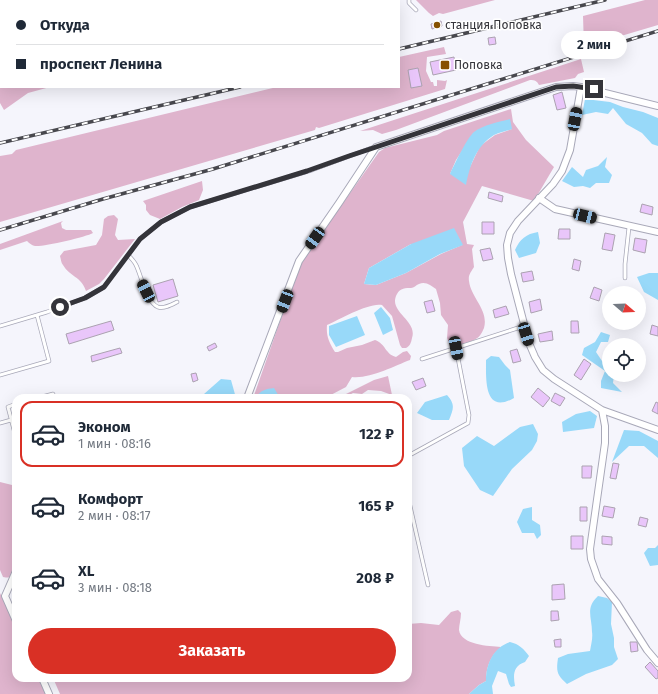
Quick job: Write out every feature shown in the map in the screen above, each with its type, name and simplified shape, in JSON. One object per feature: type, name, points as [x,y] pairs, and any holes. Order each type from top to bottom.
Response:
[{"type":"street","points":[[249,394],[299,261],[376,147],[556,87],[581,87],[658,106]]},
{"type":"street","points":[[581,87],[570,150],[562,171],[553,184],[518,221],[510,233],[507,245],[511,274],[524,326],[535,357],[543,370],[554,379],[602,410],[658,430]]},
{"type":"street","points":[[539,198],[555,209],[658,232]]},
{"type":"street","points":[[602,410],[605,443],[590,549],[592,559],[598,580],[618,603],[647,650],[658,663]]},
{"type":"street","points":[[12,580],[5,596],[12,612]]},
{"type":"street","points":[[44,682],[49,694]]},
{"type":"lane","points":[[409,0],[409,3],[416,10]]},
{"type":"lane","points":[[0,326],[85,298],[104,287],[140,239],[161,222],[190,207],[307,171],[376,147]]},
{"type":"lane","points":[[625,278],[629,226]]},
{"type":"lane","points":[[128,255],[135,263],[142,282],[153,302],[158,307],[164,308],[177,302]]},
{"type":"lane","points":[[0,375],[50,361],[37,315]]},
{"type":"lane","points":[[422,359],[524,326]]},
{"type":"lane","points":[[412,454],[468,424],[469,414],[456,348]]},
{"type":"lane","points":[[12,406],[8,407],[12,423]]},
{"type":"lane","points":[[0,423],[11,420]]},
{"type":"lane","points":[[412,515],[428,585]]},
{"type":"shaded area","points":[[416,0],[495,0],[443,14],[439,13],[433,16]]},
{"type":"shaded area","points":[[645,0],[658,0],[658,25],[584,47],[583,16]]},
{"type":"shaded area","points":[[444,47],[446,54],[427,57],[426,71],[434,86],[437,86],[437,80],[447,80],[445,89],[319,128],[316,127],[315,130],[0,222],[0,156],[12,154],[16,150],[273,88],[400,88],[400,57]]},
{"type":"shaded area","points":[[581,59],[584,72],[578,74],[575,78],[539,85],[536,81],[530,80],[396,130],[382,134],[373,130],[360,131]]},
{"type":"shaded area","points":[[0,88],[46,88],[28,93],[4,110],[0,103]]},
{"type":"shaded area","points":[[511,109],[513,122],[526,140],[554,167],[534,201],[482,186],[463,222],[467,244],[474,245],[472,249],[474,267],[469,279],[470,287],[484,315],[484,328],[480,335],[476,339],[467,343],[453,347],[450,345],[447,338],[448,325],[441,315],[440,303],[436,289],[428,284],[418,284],[412,288],[401,289],[395,300],[396,306],[411,326],[413,332],[411,343],[406,348],[402,348],[400,345],[392,316],[382,305],[363,308],[327,325],[328,339],[335,352],[375,340],[379,342],[392,356],[396,357],[407,351],[411,356],[410,360],[374,374],[352,377],[346,387],[333,394],[254,394],[298,270],[303,260],[379,152],[385,148],[437,135],[444,131]],"holes":[[[512,129],[495,135],[480,146],[470,167],[450,174],[456,160],[474,133]],[[411,244],[462,245],[441,254],[406,273],[376,285],[364,284],[369,268]]]},
{"type":"shaded area","points":[[202,181],[203,190],[199,200],[160,219],[150,215],[146,210],[146,205],[143,201]]},
{"type":"shaded area","points":[[114,215],[118,219],[115,235],[118,240],[135,239],[104,279],[99,284],[86,291],[81,282],[66,269],[60,256],[64,251],[96,245],[102,235],[104,219],[108,216]]},
{"type":"shaded area","points":[[63,221],[61,223],[62,228],[66,230],[91,230],[93,233],[74,239],[40,246],[33,246],[27,241],[0,250],[0,244]]},
{"type":"shaded area","points":[[388,376],[392,394],[368,390],[362,394],[346,394],[374,380]]},
{"type":"shaded area","points":[[0,482],[12,485],[12,577],[3,577],[0,570]]},
{"type":"shaded area","points":[[0,593],[12,619],[12,682],[41,682],[46,694],[0,694]]},
{"type":"shaded area","points":[[458,610],[461,613],[459,630],[465,639],[476,644],[501,647],[489,662],[486,681],[469,694],[60,694],[55,682],[412,682],[412,624],[439,625],[451,612]]},
{"type":"water","points":[[585,99],[610,102],[658,118],[658,146],[652,144],[642,133],[626,124],[613,108],[608,114],[596,112],[582,115]]},
{"type":"water","points":[[510,119],[512,129],[494,135],[478,150],[472,163],[466,185],[450,174],[464,146],[474,132],[486,126]]},
{"type":"water","points":[[607,157],[605,167],[612,175],[609,183],[596,183],[590,188],[583,186],[574,187],[562,181],[572,167],[583,177],[586,170],[598,166]]},
{"type":"water","points":[[454,228],[463,245],[440,254],[406,273],[376,285],[364,284],[369,268],[411,244]]},
{"type":"water","points":[[538,232],[540,243],[536,253],[519,258],[515,250],[519,243],[530,234]]},
{"type":"water","points":[[649,273],[658,273],[658,300],[646,293],[646,286],[641,286],[637,277]]},
{"type":"water","points":[[381,307],[390,318],[393,330],[383,335],[374,313]]},
{"type":"water","points":[[357,316],[365,335],[336,347],[329,335],[329,326]]},
{"type":"water","points":[[601,332],[610,335],[609,338],[602,338],[602,342],[596,352],[602,361],[602,369],[582,355],[584,348],[595,342]]},
{"type":"water","points":[[491,356],[499,357],[510,370],[514,398],[504,402],[497,402],[492,399],[489,393],[486,377],[486,360]]},
{"type":"water","points":[[602,378],[602,382],[613,382],[622,392],[601,388]]},
{"type":"water","points":[[221,379],[231,380],[235,394],[204,394]]},
{"type":"water","points":[[274,388],[278,394],[258,394],[264,390]]},
{"type":"water","points":[[447,395],[453,406],[449,420],[432,420],[417,413],[425,402]]},
{"type":"water","points":[[590,411],[597,416],[594,428],[563,432],[562,422],[576,414]]},
{"type":"water","points":[[533,424],[538,434],[537,441],[532,450],[512,469],[493,496],[480,490],[464,466],[462,448],[477,436],[494,446],[520,427]]},
{"type":"water","points":[[624,430],[639,431],[658,441],[658,458],[644,446],[629,446],[612,462]]},
{"type":"water","points":[[532,507],[532,520],[540,525],[541,535],[537,539],[534,533],[522,533],[517,522],[523,509]]},
{"type":"water","points":[[658,545],[658,565],[650,566],[644,553],[648,548],[655,548]]},
{"type":"water","points":[[598,596],[607,598],[612,602],[611,624],[614,647],[618,659],[612,665],[586,674],[567,684],[558,673],[558,658],[568,654],[590,651],[592,627],[590,609],[594,600]]},
{"type":"water","points":[[510,642],[521,647],[529,656],[525,662],[516,668],[514,675],[515,686],[511,687],[506,674],[498,671],[492,686],[493,694],[469,694],[486,681],[487,669],[495,652]]},
{"type":"building","name":"станция Поповка","points":[[441,21],[442,26],[432,29],[431,24]]},
{"type":"building","points":[[495,37],[496,44],[489,45],[488,38]]},
{"type":"building","points":[[454,57],[456,70],[433,75],[430,62]]},
{"type":"building","points":[[418,68],[422,86],[411,88],[408,70]]},
{"type":"building","points":[[562,92],[566,108],[557,110],[553,95]]},
{"type":"building","points":[[489,192],[503,196],[502,202],[488,198]]},
{"type":"building","points":[[642,204],[653,207],[652,215],[640,212]]},
{"type":"building","points":[[482,222],[494,222],[494,234],[482,234]]},
{"type":"building","points":[[559,229],[570,229],[570,239],[558,239]]},
{"type":"building","points":[[605,233],[615,235],[612,251],[602,249]]},
{"type":"building","points":[[635,238],[647,240],[645,253],[633,250]]},
{"type":"building","points":[[490,248],[493,259],[483,261],[480,250]]},
{"type":"building","points":[[574,259],[581,261],[579,271],[572,269]]},
{"type":"building","points":[[532,271],[534,280],[523,282],[521,273]]},
{"type":"building","points":[[173,279],[178,296],[158,302],[153,285]]},
{"type":"building","points":[[594,287],[602,290],[599,301],[590,298]]},
{"type":"building","points":[[540,299],[542,310],[531,313],[529,302]]},
{"type":"building","points":[[432,300],[435,311],[427,313],[424,302]]},
{"type":"building","points":[[506,306],[509,314],[495,318],[493,310]]},
{"type":"building","points":[[111,321],[114,330],[69,344],[66,334]]},
{"type":"building","points":[[571,321],[578,321],[579,333],[571,333]]},
{"type":"building","points":[[652,325],[658,327],[658,336],[650,334]]},
{"type":"building","points":[[552,331],[553,340],[540,342],[538,334]]},
{"type":"building","points":[[215,343],[217,347],[209,351],[207,347]]},
{"type":"building","points":[[120,348],[122,353],[92,362],[91,356]]},
{"type":"building","points":[[517,349],[521,361],[513,363],[510,351]]},
{"type":"building","points":[[584,359],[591,364],[581,380],[574,375]]},
{"type":"building","points":[[196,373],[198,380],[193,382],[191,374]]},
{"type":"building","points":[[423,378],[426,386],[416,390],[412,382]]},
{"type":"building","points":[[538,388],[550,398],[543,407],[531,397]]},
{"type":"building","points":[[555,393],[565,398],[560,406],[551,401]]},
{"type":"building","points":[[656,402],[658,403],[658,414],[652,411]]},
{"type":"building","points":[[613,463],[619,464],[616,479],[610,478]]},
{"type":"building","points":[[582,466],[592,466],[591,478],[582,478]]},
{"type":"building","points":[[604,506],[615,508],[613,518],[602,516]]},
{"type":"building","points":[[580,507],[587,507],[587,521],[580,521]]},
{"type":"building","points":[[640,517],[648,519],[646,527],[638,525]]},
{"type":"building","points":[[571,536],[583,536],[583,549],[571,549]]},
{"type":"building","points":[[602,536],[612,537],[612,545],[602,544]]},
{"type":"building","points":[[564,584],[565,599],[552,600],[552,585]]},
{"type":"building","points":[[551,611],[558,611],[559,620],[551,621]]},
{"type":"building","points":[[561,639],[561,647],[555,647],[554,640]]},
{"type":"building","points":[[630,642],[637,642],[638,651],[631,652]]},
{"type":"building","points":[[650,662],[658,671],[658,678],[656,679],[645,667]]},
{"type":"railway","points":[[400,49],[605,0]]},
{"type":"railway","points":[[0,230],[103,199],[213,169],[658,31]]},
{"type":"railway","points":[[0,143],[236,88]]},
{"type":"place","name":"станция Поповка","points":[[437,25]]},
{"type":"place","name":"Поповка","points":[[445,65]]},
{"type":"route","points":[[60,307],[85,298],[104,287],[140,239],[161,222],[190,207],[307,171],[556,87],[573,86],[594,89]]}]
